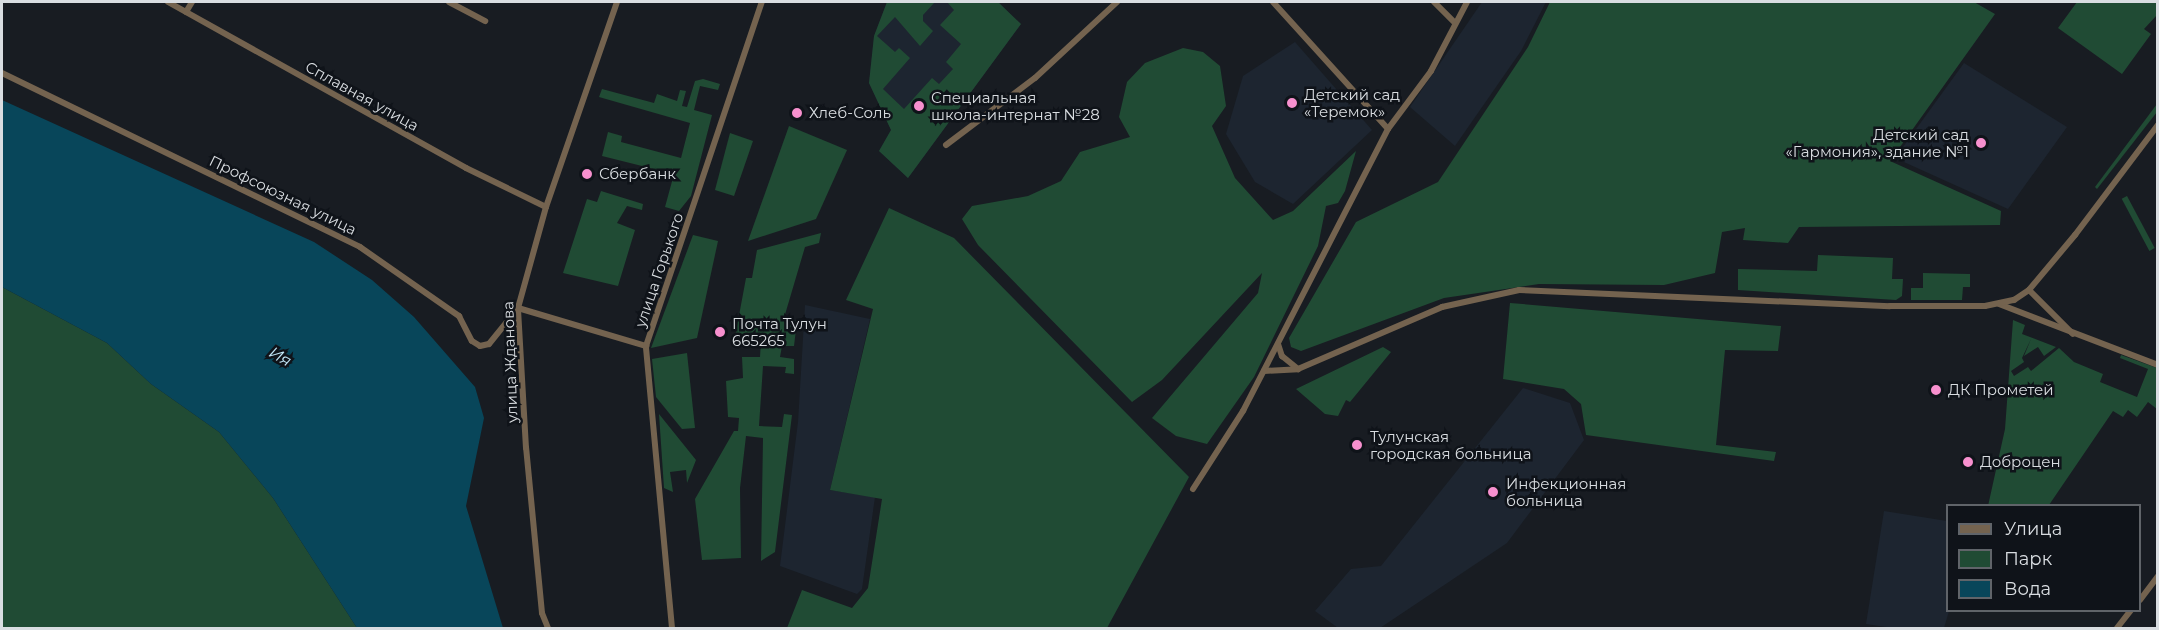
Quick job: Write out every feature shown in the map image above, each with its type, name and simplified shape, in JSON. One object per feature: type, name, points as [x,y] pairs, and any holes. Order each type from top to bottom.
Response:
[{"type":"street","name":"Сплавная улица","points":[[168,2],[466,168],[546,207]]},
{"type":"street","points":[[186,12],[192,2]]},
{"type":"street","points":[[449,2],[485,21]]},
{"type":"street","name":"улица Жданова","points":[[548,628],[542,613],[526,448],[518,308],[546,207],[617,2]]},
{"type":"street","name":"улица Горького","points":[[672,628],[646,346],[762,2]]},
{"type":"street","points":[[946,145],[1035,78],[1117,2]]},
{"type":"street","points":[[1273,2],[1388,129]]},
{"type":"street","points":[[1434,2],[1455,22]]},
{"type":"street","points":[[1193,489],[1264,371],[1388,129],[1413,100],[1467,2]]},
{"type":"street","name":"Профсоюзная улица","points":[[2,73],[360,247],[459,316],[472,342],[480,346],[489,344],[518,308]]},
{"type":"street","points":[[1999,304],[2029,290],[2157,125]]},
{"type":"street","points":[[1264,371],[1298,369],[1442,308],[1519,290],[1890,306],[1999,304],[2076,336],[2157,365]]},
{"type":"street","points":[[2029,290],[2076,336]]},
{"type":"street","points":[[518,308],[646,346]]},
{"type":"street","points":[[1278,344],[1282,356],[1298,369]]},
{"type":"street","points":[[2141,597],[2157,576]]},
{"type":"street","points":[[2117,628],[2129,612]]},
{"type":"shaded area","name":"Специальная школа-интернат №28","points":[[887,2],[998,2],[1021,24],[908,178],[879,151],[891,130],[869,83],[874,36]]},
{"type":"shaded area","points":[[1482,2],[1546,2],[1521,51],[1455,146],[1410,107]]},
{"type":"shaded area","name":"Детский сад «Теремок»","points":[[1295,42],[1372,130],[1293,204],[1255,182],[1226,134],[1243,76]]},
{"type":"shaded area","name":"Детский сад «Гармония», здание №1","points":[[1964,63],[2067,127],[2008,209],[1895,158]]},
{"type":"shaded area","points":[[805,305],[870,319],[830,490],[875,497],[862,589],[857,594],[780,566],[798,422]]},
{"type":"shaded area","name":"Инфекционная больница","points":[[1523,388],[1570,403],[1584,440],[1507,543],[1380,628],[1338,628],[1315,611],[1351,569],[1381,566]]},
{"type":"shaded area","points":[[1884,511],[1946,521],[1946,612],[1949,612],[1944,628],[1893,628],[1866,624]]},
{"type":"green space","name":"Специальная школа-интернат №28","points":[[887,2],[935,2],[923,15],[923,21],[933,31],[920,46],[895,17],[877,36],[895,52],[899,48],[910,58],[883,89],[904,109],[932,78],[939,84],[953,69],[946,62],[961,44],[940,25],[954,10],[947,2],[998,2],[1021,24],[908,178],[879,151],[891,130],[869,83],[874,36]]},
{"type":"green space","points":[[1550,2],[1974,2],[1995,14],[1890,161],[2001,211],[2000,225],[1799,227],[1788,243],[1743,240],[1745,228],[1722,232],[1715,273],[1664,285],[1539,284],[1444,298],[1301,351],[1291,347],[1289,338],[1356,222],[1438,182],[1528,47]]},
{"type":"green space","points":[[2077,2],[2157,2],[2157,15],[2144,29],[2151,34],[2122,74],[2058,28]]},
{"type":"green space","points":[[1183,48],[1203,52],[1220,66],[1226,106],[1212,126],[1235,178],[1273,220],[1293,211],[1356,151],[1345,191],[1338,203],[1326,206],[1318,246],[1254,377],[1207,444],[1176,436],[1152,418],[1258,293],[1262,273],[1162,380],[1132,402],[978,245],[962,219],[972,206],[1028,196],[1061,181],[1080,152],[1130,137],[1119,117],[1127,82],[1145,63]]},
{"type":"green space","points":[[703,79],[720,84],[718,90],[700,86],[694,110],[712,115],[691,196],[679,211],[665,207],[674,174],[602,156],[608,132],[622,136],[621,142],[681,158],[690,123],[599,97],[602,89],[654,103],[657,94],[677,101],[680,90],[686,91],[682,106],[687,107],[695,81]]},
{"type":"green space","points":[[2157,104],[2157,112],[2097,189],[2095,187]]},
{"type":"green space","points":[[789,126],[847,150],[816,219],[748,241]]},
{"type":"green space","points":[[730,133],[753,141],[734,196],[715,190]]},
{"type":"green space","points":[[601,191],[643,204],[642,210],[627,206],[617,223],[635,230],[618,286],[563,273],[587,199],[597,202]]},
{"type":"green space","points":[[2127,196],[2155,248],[2149,251],[2122,199]]},
{"type":"green space","points":[[889,208],[954,238],[1189,477],[1107,628],[787,628],[802,590],[852,608],[868,588],[882,499],[830,490],[873,309],[846,300]]},
{"type":"green space","points":[[821,233],[819,243],[805,247],[784,318],[797,321],[794,346],[782,346],[780,357],[794,359],[794,374],[785,373],[786,367],[763,366],[759,426],[782,427],[784,414],[792,415],[775,552],[761,561],[763,438],[746,436],[740,488],[741,558],[702,560],[695,499],[734,431],[738,431],[739,418],[728,417],[726,381],[743,378],[742,357],[760,357],[761,340],[735,337],[746,278],[752,278],[757,250]]},
{"type":"green space","points":[[693,235],[718,241],[697,338],[651,348]]},
{"type":"green space","points":[[1818,255],[1893,258],[1892,279],[1903,279],[1902,296],[1896,300],[1738,290],[1738,269],[1817,271]]},
{"type":"green space","points":[[1923,273],[1970,274],[1970,287],[1963,287],[1962,300],[1911,300],[1911,288],[1923,288]]},
{"type":"green space","points":[[2,287],[107,343],[151,384],[219,432],[273,498],[357,628],[2,628]]},
{"type":"green space","points":[[1510,303],[1781,326],[1778,351],[1725,350],[1716,445],[1776,452],[1774,461],[1586,435],[1581,404],[1564,389],[1503,379]]},
{"type":"green space","points":[[2013,320],[2025,325],[2022,334],[2056,347],[2044,356],[2038,347],[2024,356],[2031,339],[2022,358],[2024,362],[2011,371],[2014,376],[2028,367],[2031,371],[2059,348],[2074,362],[2103,374],[2100,382],[2137,397],[2148,369],[2120,358],[2121,355],[2157,368],[2157,409],[2148,402],[2137,417],[2128,410],[2123,417],[2113,411],[2050,504],[1988,504],[2005,429]]},
{"type":"green space","points":[[1383,347],[1391,352],[1350,402],[1346,400],[1338,416],[1325,414],[1296,389]]},
{"type":"green space","points":[[687,353],[695,428],[682,429],[656,397],[652,359]]},
{"type":"green space","points":[[659,414],[696,460],[687,483],[686,470],[670,472],[673,492],[664,488]]},
{"type":"water","name":"Ия","points":[[2,100],[314,242],[372,280],[414,317],[475,387],[484,418],[466,506],[503,628],[357,628],[273,498],[219,432],[151,384],[107,343],[2,287]]},
{"type":"place","name":"Детский сад «Теремок»","points":[[1292,103]]},
{"type":"place","name":"Специальная школа-интернат №28","points":[[919,106]]},
{"type":"place","name":"Хлеб-Соль","points":[[797,113]]},
{"type":"place","name":"Детский сад «Гармония», здание №1","points":[[1981,143]]},
{"type":"place","name":"Сбербанк","points":[[587,174]]},
{"type":"place","name":"Почта Тулун 665265","points":[[720,332]]},
{"type":"place","name":"ДК Прометей","points":[[1936,390]]},
{"type":"place","name":"Тулунская городская больница","points":[[1357,445]]},
{"type":"place","name":"Доброцен","points":[[1968,462]]},
{"type":"place","name":"Инфекционная больница","points":[[1493,492]]}]
